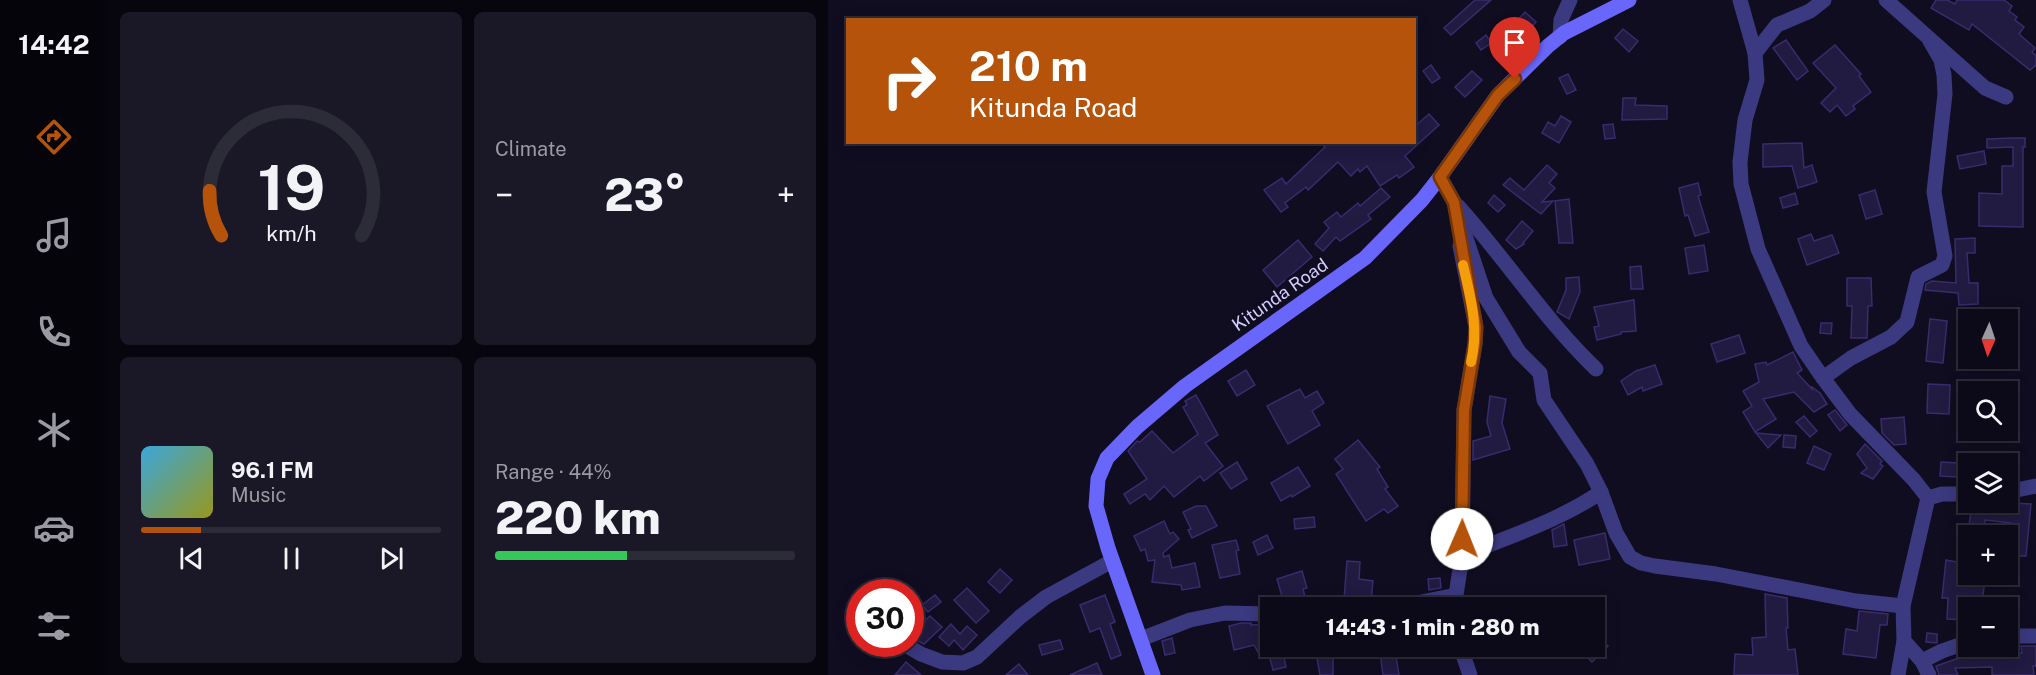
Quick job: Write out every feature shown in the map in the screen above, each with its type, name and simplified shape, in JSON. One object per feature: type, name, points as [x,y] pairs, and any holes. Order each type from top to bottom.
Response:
[{"type":"street","points":[[1560,37],[1561,20],[1570,0]]},
{"type":"street","name":"Kitunda Road","points":[[1153,675],[1112,561],[1096,506],[1098,479],[1107,458],[1137,427],[1185,386],[1365,258],[1408,215],[1440,177],[1498,95],[1560,37],[1629,0]]},
{"type":"street","points":[[1740,0],[1755,53],[1757,80],[1746,120],[1740,162],[1741,184],[1758,249],[1801,346],[1850,414],[1914,480],[1928,498]]},
{"type":"street","points":[[1755,53],[1777,24],[1810,10],[1824,0]]},
{"type":"street","points":[[1886,0],[1985,88],[2006,97]]},
{"type":"street","points":[[1823,378],[1851,358],[1891,337],[1907,322],[1918,277],[1942,265],[1945,256],[1934,192],[1945,94],[1944,75],[1941,60],[1930,41]]},
{"type":"street","points":[[1440,177],[1454,202],[1486,298],[1519,352],[1540,373],[1544,400],[1587,464],[1623,547],[1630,557],[1641,563],[1716,573],[1856,601],[1903,606]]},
{"type":"street","points":[[1454,202],[1479,230],[1559,332],[1596,369]]},
{"type":"street","points":[[1454,202],[1476,327],[1464,410],[1462,556],[1456,597]]},
{"type":"street","points":[[2018,490],[2036,486]]},
{"type":"street","points":[[1462,556],[1519,534],[1580,506],[1601,492]]},
{"type":"street","points":[[1928,498],[1942,494],[1958,494]]},
{"type":"street","points":[[1898,675],[1904,641],[1903,606],[1928,498]]},
{"type":"street","points":[[924,655],[942,662],[963,663],[977,657],[1046,597],[1112,561]]},
{"type":"street","points":[[1141,639],[1190,620],[1225,613],[1260,614]]},
{"type":"street","points":[[2018,636],[2036,636]]},
{"type":"street","points":[[1904,641],[1925,668],[1942,651],[1958,645]]},
{"type":"street","points":[[1464,657],[1470,675]]},
{"type":"building","points":[[1475,0],[1491,0],[1451,35],[1444,28]]},
{"type":"building","points":[[1936,0],[1947,0],[1955,4],[1957,0],[2004,0],[2012,6],[2009,11],[2017,17],[2015,20],[2024,27],[2019,34],[2035,48],[2032,52],[2036,56],[2036,65],[2030,70],[1972,24],[1969,30],[1931,8]]},
{"type":"building","points":[[1525,12],[1536,22],[1526,34],[1514,24]]},
{"type":"building","points":[[1623,29],[1638,41],[1629,52],[1615,38]]},
{"type":"building","points":[[1486,35],[1491,43],[1481,50],[1476,43]]},
{"type":"building","points":[[1786,40],[1808,71],[1797,80],[1773,48]]},
{"type":"building","points":[[1835,45],[1861,74],[1859,76],[1871,92],[1853,106],[1855,109],[1846,116],[1837,105],[1830,112],[1821,103],[1836,88],[1813,63]]},
{"type":"building","points":[[1431,65],[1440,78],[1432,83],[1423,71]]},
{"type":"building","points":[[1472,71],[1482,80],[1465,97],[1455,87]]},
{"type":"building","points":[[1568,74],[1576,90],[1567,94],[1559,78]]},
{"type":"building","points":[[1623,98],[1636,98],[1635,105],[1667,106],[1667,119],[1622,120]]},
{"type":"building","points":[[1429,114],[1439,125],[1405,156],[1414,167],[1399,178],[1397,175],[1380,186],[1367,166],[1360,172],[1358,169],[1351,176],[1338,162],[1308,190],[1306,187],[1285,203],[1288,207],[1281,212],[1264,190],[1282,178],[1286,184],[1325,147],[1322,144],[1416,144],[1416,125]]},
{"type":"building","points":[[1561,116],[1571,122],[1559,143],[1542,133],[1548,122],[1555,126]]},
{"type":"building","points":[[1613,124],[1615,138],[1605,139],[1603,125]]},
{"type":"building","points":[[2025,138],[2023,227],[1979,226],[1979,193],[2002,194],[2002,166],[2013,166],[2013,147],[1987,148],[1987,139]]},
{"type":"building","points":[[1802,143],[1804,168],[1812,165],[1817,182],[1798,188],[1792,166],[1763,167],[1763,144]]},
{"type":"building","points":[[1984,151],[1986,164],[1960,169],[1957,156]]},
{"type":"building","points":[[1547,165],[1557,174],[1549,183],[1555,188],[1542,202],[1553,201],[1541,214],[1503,185],[1510,178],[1524,190]]},
{"type":"building","points":[[1698,183],[1701,195],[1698,196],[1709,232],[1695,236],[1688,215],[1685,216],[1679,188]]},
{"type":"building","points":[[1381,188],[1390,197],[1368,215],[1371,219],[1340,241],[1336,237],[1323,251],[1315,244],[1329,228],[1324,222],[1337,212],[1341,217],[1358,203],[1360,206]]},
{"type":"building","points":[[1875,190],[1882,214],[1866,219],[1859,195]]},
{"type":"building","points":[[1795,193],[1798,204],[1783,208],[1780,198]]},
{"type":"building","points":[[1494,195],[1505,205],[1498,212],[1488,203]]},
{"type":"building","points":[[1569,199],[1573,243],[1559,243],[1555,201]]},
{"type":"building","points":[[1522,221],[1533,231],[1524,244],[1516,249],[1506,240]]},
{"type":"building","points":[[1811,234],[1814,241],[1832,235],[1839,253],[1807,265],[1798,239]]},
{"type":"building","points":[[1975,238],[1975,253],[1967,253],[1969,283],[1978,283],[1978,304],[1959,305],[1958,293],[1925,290],[1926,284],[1932,281],[1956,283],[1955,239]]},
{"type":"building","points":[[1298,240],[1312,257],[1277,287],[1263,270]]},
{"type":"building","points":[[1704,245],[1708,271],[1689,274],[1685,248]]},
{"type":"building","points":[[1641,266],[1643,289],[1631,289],[1630,267]]},
{"type":"building","points":[[1579,277],[1580,292],[1569,319],[1557,312],[1566,290],[1566,278]]},
{"type":"building","points":[[1847,278],[1871,278],[1872,306],[1868,306],[1867,338],[1851,338],[1852,306],[1847,306]]},
{"type":"building","points":[[1634,300],[1636,331],[1621,332],[1621,334],[1597,340],[1594,327],[1599,326],[1594,307]]},
{"type":"building","points":[[1930,319],[1947,321],[1943,363],[1926,361]]},
{"type":"building","points":[[1821,323],[1832,323],[1831,334],[1820,333]]},
{"type":"building","points":[[1739,335],[1745,353],[1717,362],[1711,344]]},
{"type":"building","points":[[1793,352],[1802,370],[1797,373],[1812,389],[1812,387],[1820,393],[1827,404],[1814,412],[1794,392],[1763,399],[1776,419],[1755,432],[1743,412],[1752,406],[1743,391],[1759,382],[1755,364],[1766,362],[1767,365]]},
{"type":"building","points":[[1655,365],[1662,384],[1643,391],[1642,387],[1628,395],[1621,381],[1636,371]]},
{"type":"building","points":[[1246,370],[1255,385],[1237,396],[1228,381]]},
{"type":"building","points":[[1928,384],[1950,385],[1949,414],[1927,413]]},
{"type":"building","points":[[1300,389],[1305,398],[1317,391],[1324,403],[1312,411],[1320,425],[1288,444],[1267,406]]},
{"type":"building","points":[[1196,395],[1218,435],[1205,443],[1223,466],[1204,481],[1200,476],[1174,497],[1164,486],[1150,500],[1145,494],[1130,504],[1124,494],[1147,479],[1128,451],[1137,441],[1140,442],[1152,431],[1173,453],[1198,434],[1183,407],[1187,405],[1185,401]]},
{"type":"building","points":[[1490,396],[1506,399],[1502,423],[1510,449],[1473,460],[1473,441],[1491,436],[1487,422]]},
{"type":"building","points":[[1835,410],[1847,425],[1840,431],[1828,415]]},
{"type":"building","points":[[1804,416],[1817,431],[1810,437],[1796,422]]},
{"type":"building","points":[[1904,417],[1906,444],[1894,445],[1882,433],[1881,419]]},
{"type":"building","points":[[1756,433],[1781,435],[1768,448]]},
{"type":"building","points":[[1784,435],[1796,436],[1795,448],[1783,447]]},
{"type":"building","points":[[1358,440],[1380,467],[1377,469],[1388,487],[1385,489],[1398,506],[1388,513],[1384,509],[1366,521],[1336,474],[1343,469],[1335,459]]},
{"type":"building","points":[[1865,444],[1882,461],[1880,464],[1883,466],[1873,479],[1861,473],[1867,468],[1857,454]]},
{"type":"building","points":[[1814,446],[1831,454],[1824,470],[1807,463]]},
{"type":"building","points":[[1237,462],[1247,479],[1231,489],[1220,473]]},
{"type":"building","points":[[1941,462],[1958,463],[1957,477],[1940,476]]},
{"type":"building","points":[[1298,467],[1310,486],[1281,501],[1271,483]]},
{"type":"building","points":[[2018,503],[2031,504],[2026,556],[2018,556],[2018,525],[1985,520],[1984,525],[1969,525],[1971,513],[2018,513]]},
{"type":"building","points":[[1196,506],[1206,506],[1217,526],[1192,538],[1188,530],[1191,529],[1183,512]]},
{"type":"building","points":[[1314,517],[1315,527],[1295,529],[1294,519]]},
{"type":"building","points":[[1164,521],[1170,534],[1173,532],[1179,539],[1163,553],[1164,557],[1169,555],[1172,568],[1195,563],[1200,587],[1182,590],[1181,585],[1152,582],[1155,560],[1148,561],[1145,549],[1141,551],[1134,536]]},
{"type":"building","points":[[1564,524],[1567,545],[1554,547],[1552,530]]},
{"type":"building","points":[[1605,533],[1610,559],[1579,565],[1574,540]]},
{"type":"building","points":[[1267,535],[1273,548],[1258,555],[1253,542]]},
{"type":"building","points":[[1236,540],[1239,550],[1236,551],[1240,574],[1220,578],[1212,545]]},
{"type":"building","points":[[1946,560],[1958,562],[1958,585],[1984,585],[1983,597],[1958,597],[1958,620],[1947,619],[1948,598],[1942,598]]},
{"type":"building","points":[[1347,561],[1360,562],[1359,579],[1373,581],[1371,597],[1344,597]]},
{"type":"building","points":[[1000,569],[1012,580],[1000,593],[988,582]]},
{"type":"building","points":[[1302,571],[1307,588],[1303,589],[1305,597],[1282,597],[1277,579]]},
{"type":"building","points":[[1440,578],[1441,588],[1429,590],[1428,579]]},
{"type":"building","points":[[967,588],[989,611],[976,623],[954,600]]},
{"type":"building","points":[[1765,594],[1787,598],[1788,650],[1795,649],[1798,675],[1734,675],[1735,654],[1753,655],[1752,638],[1766,637]]},
{"type":"building","points":[[935,595],[941,602],[928,612],[924,603]]},
{"type":"building","points":[[1105,595],[1115,622],[1110,624],[1121,655],[1111,659],[1100,628],[1090,632],[1080,605]]},
{"type":"building","points":[[1859,611],[1888,614],[1887,625],[1880,625],[1876,658],[1843,654],[1846,629],[1857,631]]},
{"type":"building","points":[[930,616],[942,627],[924,644],[924,621]]},
{"type":"building","points":[[1241,623],[1260,625],[1260,651],[1258,652],[1254,645],[1234,650],[1229,626]]},
{"type":"building","points":[[951,624],[960,634],[967,626],[977,635],[963,650],[954,640],[949,646],[939,637]]},
{"type":"building","points":[[1927,633],[1937,634],[1937,643],[1926,642]]},
{"type":"building","points":[[1172,638],[1175,653],[1165,655],[1162,641]]},
{"type":"building","points":[[1060,640],[1063,649],[1042,655],[1039,645]]},
{"type":"building","points":[[2021,646],[2036,646],[2034,675],[1992,675],[1992,667],[1955,668],[1958,675],[1939,675],[1936,666],[1962,657],[2018,657],[2018,654],[2022,653]]},
{"type":"building","points":[[1270,657],[1284,657],[1286,667],[1273,670]]},
{"type":"building","points":[[1333,657],[1333,675],[1320,675],[1317,658]]},
{"type":"building","points":[[1381,657],[1396,657],[1399,675],[1383,675]]},
{"type":"building","points":[[1587,657],[1597,657],[1592,662]]},
{"type":"building","points":[[906,662],[921,675],[895,675]]},
{"type":"building","points":[[1097,663],[1102,675],[1070,675]]},
{"type":"building","points":[[1019,664],[1028,675],[1006,675]]},
{"type":"slow traffic","points":[[1463,265],[1476,327],[1471,362]]},
{"type":"route","points":[[1462,539],[1464,410],[1476,327],[1463,265],[1454,202],[1440,177],[1498,95],[1515,79]]}]
